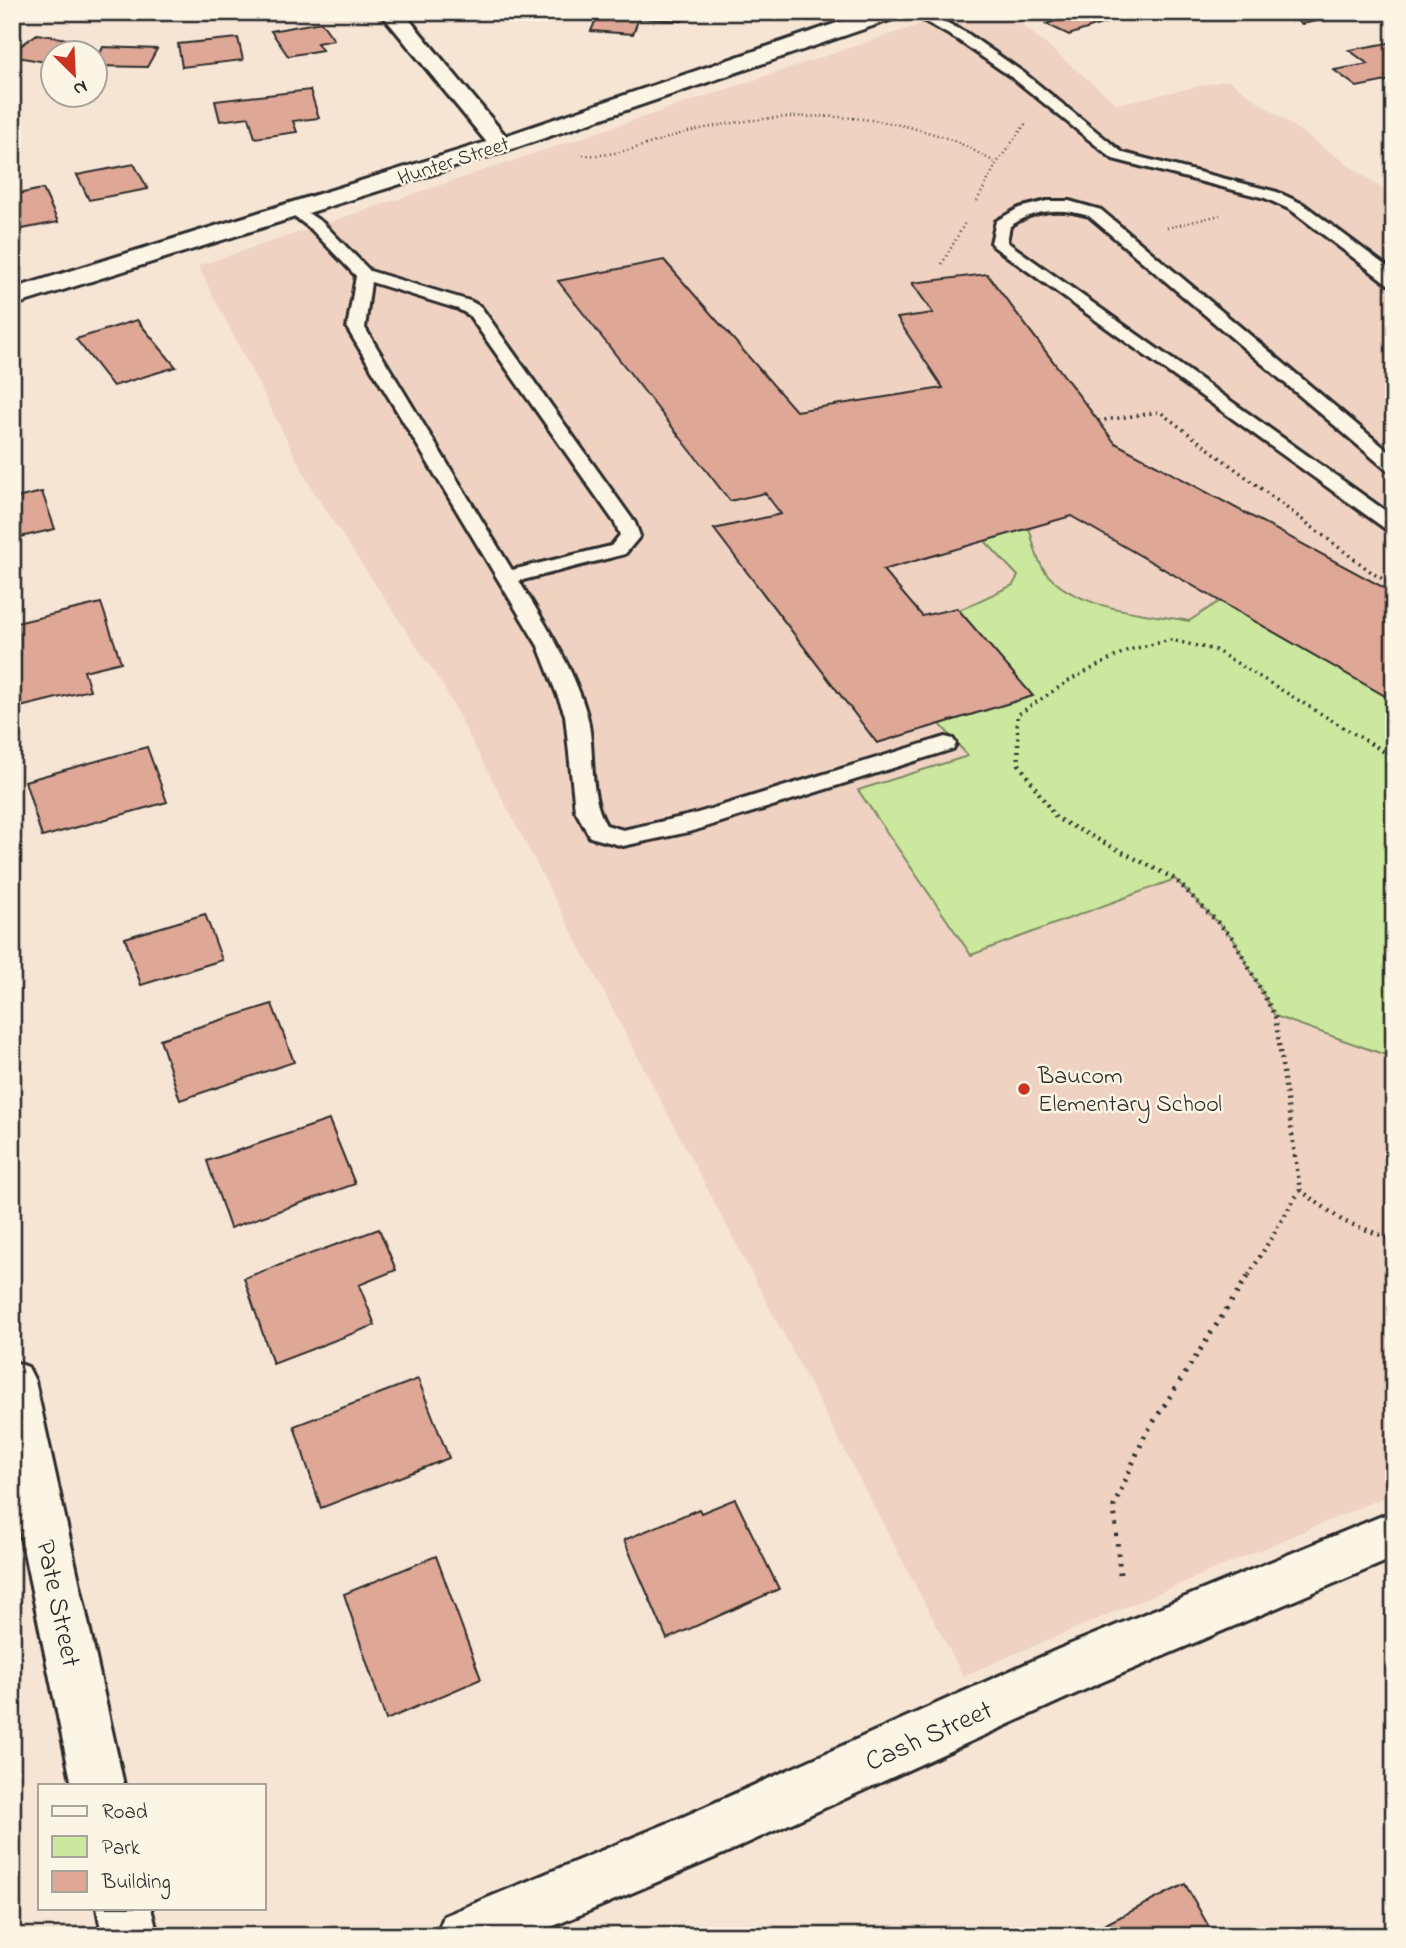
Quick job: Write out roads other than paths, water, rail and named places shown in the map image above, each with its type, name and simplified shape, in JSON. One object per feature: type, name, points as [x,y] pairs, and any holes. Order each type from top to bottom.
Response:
[{"type":"street","points":[[391,12],[501,145]]},
{"type":"street","name":"Hunter Street","points":[[12,299],[501,145],[891,12]]},
{"type":"street","name":"Pate Street","points":[[12,1381],[98,1784]]},
{"type":"street","name":"Cash Street","points":[[464,1936],[704,1835],[1077,1667],[1394,1534]]},
{"type":"street","points":[[124,1910],[130,1936]]},
{"type":"lane","points":[[916,12],[963,37],[1019,76],[1118,156],[1271,195],[1288,203],[1394,280]]},
{"type":"lane","points":[[1394,466],[1095,213],[1071,205],[1053,204],[1028,208],[1002,224],[999,243],[1008,251],[1394,526]]},
{"type":"lane","points":[[296,210],[317,226],[364,275],[464,304],[475,311],[625,523],[630,536],[618,550],[508,577]]},
{"type":"lane","points":[[364,275],[356,328],[548,646],[576,715],[586,810],[598,831],[623,838],[693,823],[945,744]]},
{"type":"place","name":"Baucom Elementary School","points":[[1024,1089]]}]
